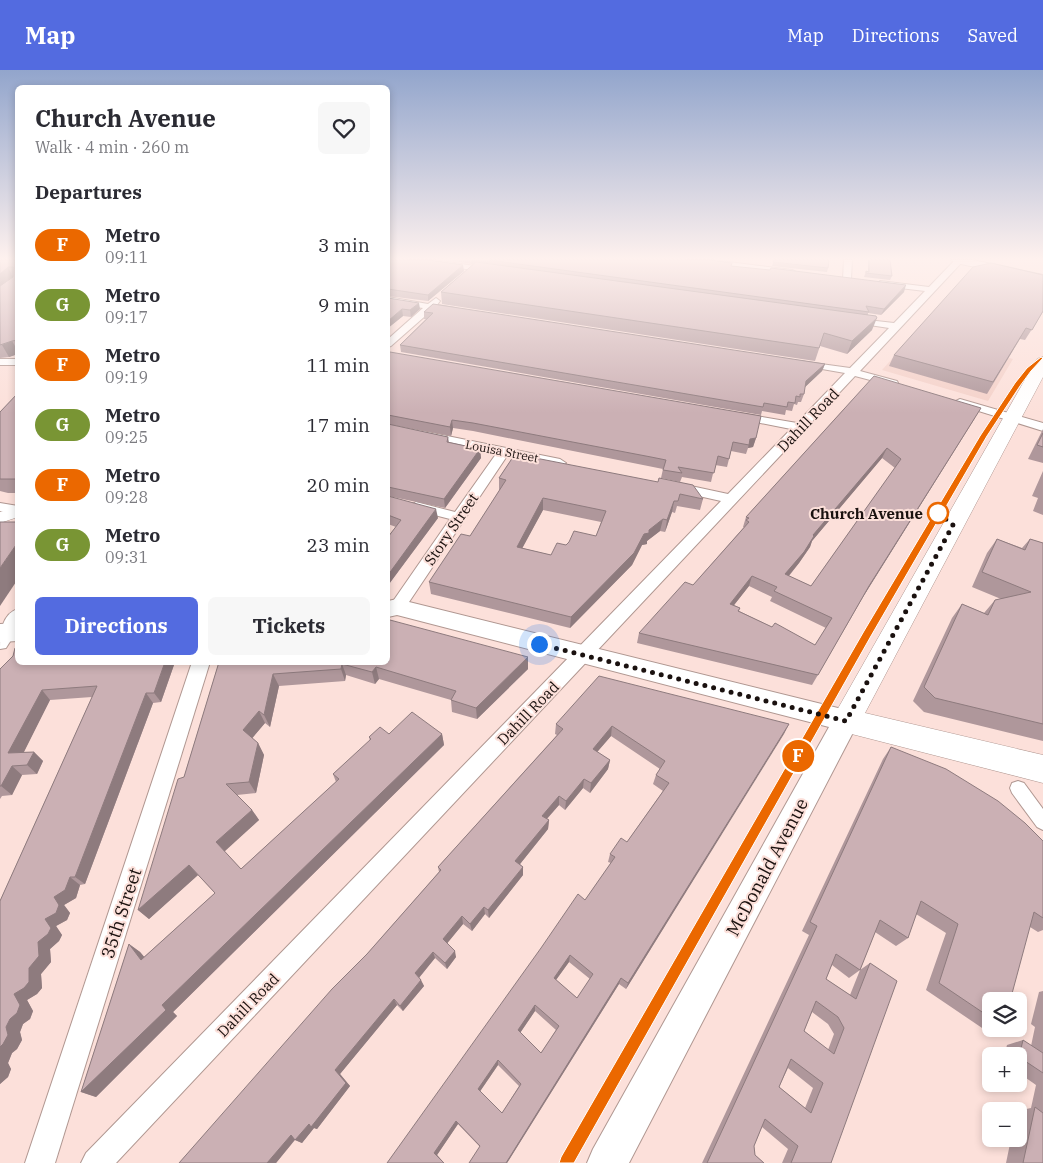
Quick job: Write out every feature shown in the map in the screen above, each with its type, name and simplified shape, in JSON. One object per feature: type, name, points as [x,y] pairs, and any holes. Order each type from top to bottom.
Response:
[{"type":"main road","name":"McDonald Avenue","points":[[607,1163],[1043,362]]},
{"type":"main road","points":[[391,607],[1043,769]]},
{"type":"street","points":[[390,349],[426,311]]},
{"type":"street","name":"Dahill Road","points":[[96,1163],[913,311]]},
{"type":"street","points":[[845,319],[898,327]]},
{"type":"street","points":[[790,361],[854,372],[906,387]]},
{"type":"street","points":[[0,362],[15,362]]},
{"type":"street","points":[[951,400],[1043,427]]},
{"type":"street","points":[[726,413],[802,427]]},
{"type":"street","name":"Louisa Street","points":[[390,428],[570,465]]},
{"type":"street","name":"Story Street","points":[[391,607],[460,517],[504,451]]},
{"type":"street","points":[[665,485],[733,499]]},
{"type":"street","points":[[399,502],[460,517]]},
{"type":"street","points":[[0,518],[13,510]]},
{"type":"street","name":"35th Street","points":[[40,1163],[200,665]]},
{"type":"street","points":[[1018,788],[1043,822]]},
{"type":"shaded area","points":[[916,332],[1013,359],[988,401],[882,370]]},
{"type":"building","points":[[0,311],[15,311],[15,340],[0,345]]},
{"type":"building","points":[[390,311],[400,311],[390,319]]},
{"type":"building","points":[[479,311],[825,364],[806,381],[804,394],[800,394],[800,397],[796,396],[795,403],[788,402],[787,407],[764,403],[763,407],[400,345],[433,313],[424,312]]},
{"type":"building","points":[[569,311],[839,311],[876,316],[877,318],[852,341],[824,333],[819,348]]},
{"type":"building","points":[[933,311],[1043,311],[1032,330],[1026,328],[993,382],[894,355]]},
{"type":"building","points":[[390,352],[761,416],[756,438],[750,439],[749,445],[733,442],[729,459],[718,456],[714,473],[678,467],[682,473],[663,470],[666,460],[473,423],[452,420],[450,427],[390,415]]},
{"type":"building","points":[[874,376],[981,408],[869,586],[818,675],[639,633],[685,582],[693,585],[749,522],[746,520],[749,518],[746,517]],"holes":[[[887,448],[901,459],[811,586],[785,574],[804,552],[813,535]],[[752,576],[777,587],[774,591],[832,618],[815,645],[775,623],[772,627],[738,611],[740,608],[730,604]]]},
{"type":"building","points":[[15,396],[15,479],[0,479],[0,412]]},
{"type":"building","points":[[390,424],[448,437],[447,442],[480,449],[444,499],[390,487]]},
{"type":"building","points":[[1043,433],[1043,447],[1037,445]]},
{"type":"building","points":[[515,454],[658,482],[659,478],[693,485],[703,499],[680,494],[678,501],[674,501],[667,520],[663,519],[649,530],[649,533],[644,534],[634,553],[571,617],[429,582],[461,534],[470,536],[506,480],[499,478]],"holes":[[[543,498],[606,511],[596,536],[574,531],[569,542],[566,545],[557,543],[551,555],[517,547]]]},
{"type":"building","points":[[390,497],[436,509],[390,572],[390,534],[401,520],[390,516]]},
{"type":"building","points":[[0,522],[15,522],[15,546],[0,568]]},
{"type":"building","points":[[997,539],[1025,550],[1030,539],[1043,543],[1043,724],[935,698],[924,687],[962,604],[988,615],[995,600],[1031,592],[982,572]]},
{"type":"building","points":[[390,620],[528,657],[476,708],[451,700],[456,691],[376,667],[372,672],[346,665],[390,665]]},
{"type":"building","points":[[15,648],[15,665],[164,665],[154,693],[146,693],[75,877],[70,877],[65,890],[54,897],[59,905],[56,913],[45,919],[51,928],[48,934],[38,942],[39,956],[29,968],[29,982],[24,988],[14,994],[20,1005],[17,1013],[10,1019],[6,1027],[8,1035],[0,1047],[0,901],[97,686],[42,690],[8,753],[34,752],[27,765],[12,766],[0,786],[0,669],[13,656]]},
{"type":"building","points":[[218,665],[342,665],[341,669],[273,674],[264,715],[259,711],[243,730],[258,743],[249,782],[226,784],[252,810],[216,842],[241,869],[339,779],[333,774],[371,739],[369,737],[380,727],[389,734],[412,712],[442,734],[162,1005],[166,1010],[81,1092],[129,944],[141,960],[215,893],[189,865],[138,910],[178,779],[184,777]]},
{"type":"building","points":[[599,676],[789,724],[628,983],[621,978],[506,1163],[469,1163],[480,1146],[456,1121],[434,1153],[444,1163],[387,1163],[578,894],[585,900],[615,857],[610,854],[621,838],[627,842],[669,783],[656,775],[665,761],[612,726],[593,749],[610,760],[591,783],[584,779],[566,801],[559,796],[542,816],[549,820],[515,861],[523,867],[488,910],[484,907],[470,924],[462,916],[443,939],[455,951],[445,963],[433,952],[415,973],[421,980],[400,1006],[394,999],[335,1070],[346,1083],[311,1127],[309,1124],[295,1140],[291,1135],[267,1163],[179,1163],[332,989],[367,954],[441,870],[438,867],[563,729],[556,724]],"holes":[[[570,955],[593,974],[577,998],[554,978]],[[535,1005],[559,1026],[541,1053],[518,1030]],[[498,1060],[521,1084],[502,1113],[478,1089]]]},
{"type":"building","points":[[891,747],[946,769],[998,801],[1043,841],[1043,918],[1034,912],[1012,992],[982,992],[982,1012],[939,983],[958,924],[921,901],[908,938],[880,920],[860,970],[836,954],[826,979],[856,999],[870,963],[897,981],[831,1163],[791,1163],[798,1146],[765,1119],[754,1146],[755,1155],[764,1163],[707,1163],[817,926],[810,922]],"holes":[[[816,1001],[838,1017],[844,1028],[834,1054],[804,1031]],[[791,1059],[823,1083],[811,1113],[779,1087]]]},
{"type":"building","points":[[1023,1040],[1043,1053],[1043,1073],[1027,1062],[1027,1047],[1021,1047]]},
{"type":"building","points":[[1035,1107],[1043,1113],[1043,1163],[1023,1163]]},
{"type":"metro line","name":"F","points":[[568,1163],[868,633],[984,436],[1017,385],[1029,370],[1043,358]]},
{"type":"place","name":"Church Avenue","points":[[938,513]]},
{"type":"route","points":[[539,644],[846,721],[953,525],[938,513]]}]
